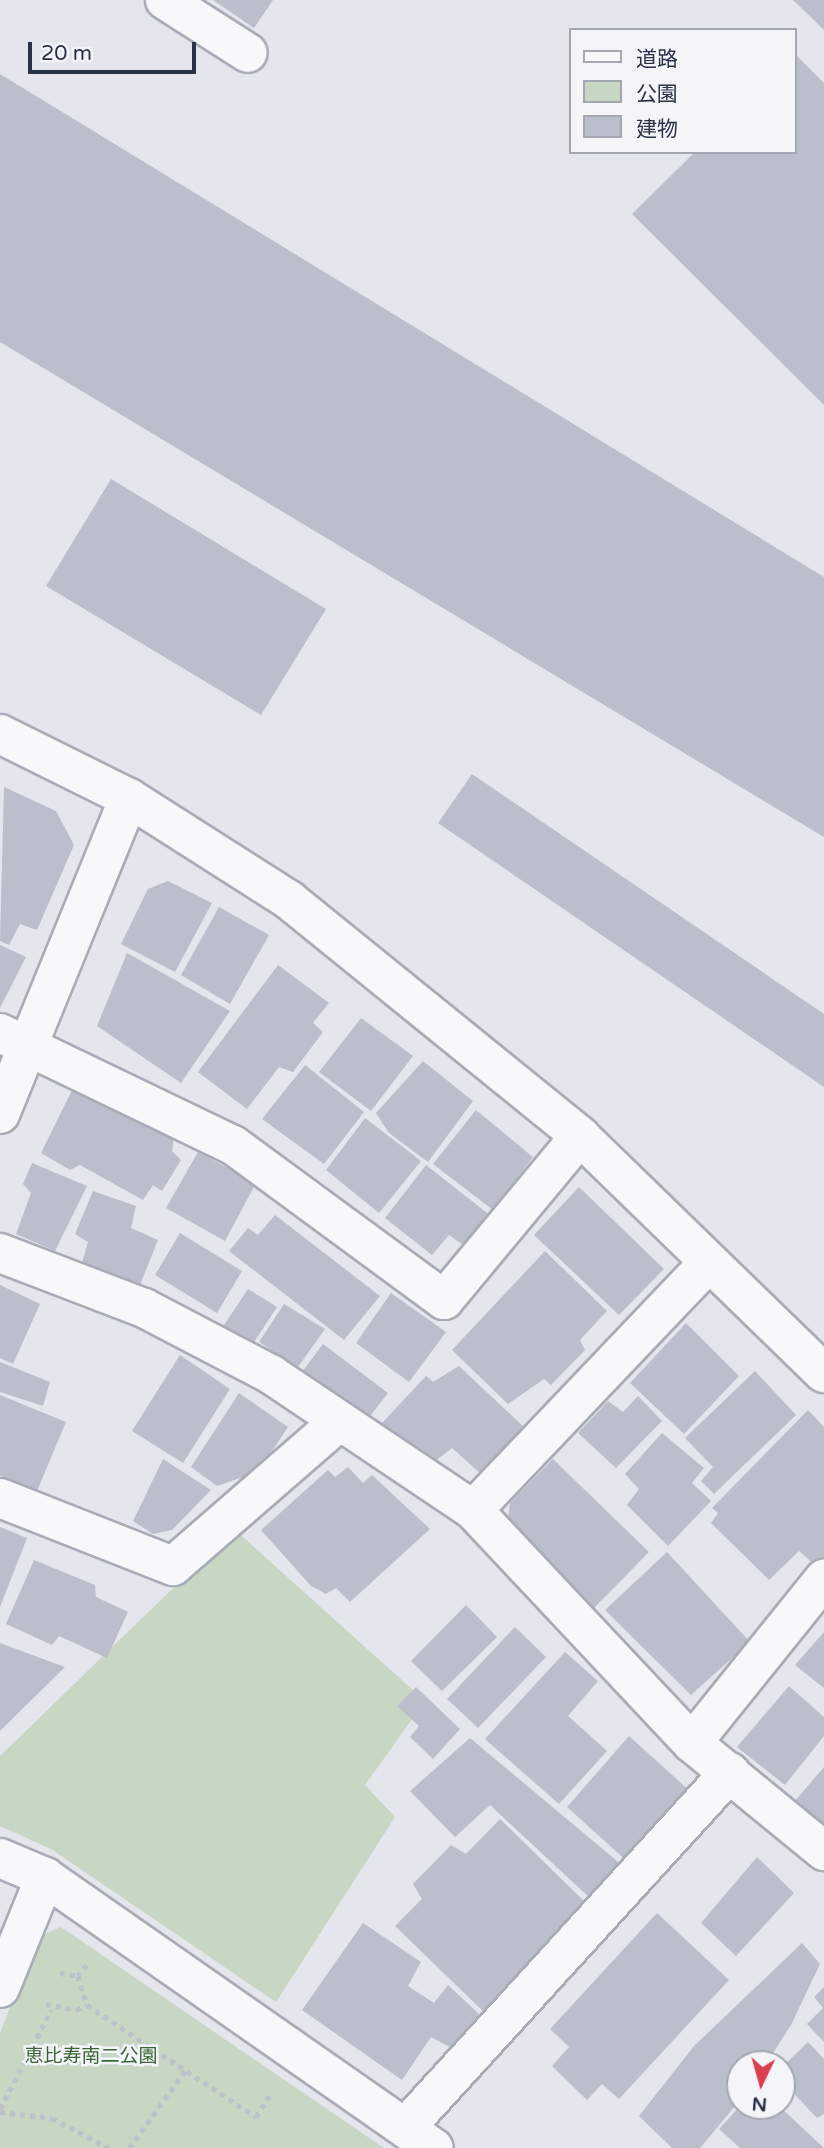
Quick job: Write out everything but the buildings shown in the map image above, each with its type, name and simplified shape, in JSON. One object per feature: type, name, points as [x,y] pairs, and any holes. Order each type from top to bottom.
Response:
[{"type":"street","points":[[165,0],[248,52]]},
{"type":"street","points":[[0,734],[129,798],[289,900],[580,1136],[824,1373]]},
{"type":"street","points":[[0,1114],[14,1039],[129,798]]},
{"type":"street","points":[[14,1039],[233,1145],[444,1300],[580,1136]]},
{"type":"street","points":[[0,1253],[144,1308],[272,1376],[473,1510],[692,1743],[824,1852]]},
{"type":"street","points":[[473,1510],[709,1262]]},
{"type":"street","points":[[0,1498],[173,1566],[340,1421]]},
{"type":"street","points":[[692,1743],[824,1579]]},
{"type":"street","points":[[0,1858],[45,1877],[419,2138],[730,1772]]},
{"type":"street","points":[[0,1987],[45,1877]]},
{"type":"path","points":[[78,1976],[117,1927]]},
{"type":"path","points":[[50,1974],[78,1976]]},
{"type":"path","points":[[78,1976],[87,2005],[256,2117]]},
{"type":"path","points":[[40,1995],[51,2010]]},
{"type":"path","points":[[51,2010],[87,2005]]},
{"type":"path","points":[[51,2010],[0,2110],[52,2118],[109,2148]]},
{"type":"path","points":[[129,2148],[185,2071]]},
{"type":"green space","points":[[234,1529],[425,1701],[365,1785],[395,1817],[276,2002],[51,1849],[0,1826],[0,1756]]},
{"type":"green space","name":"恵比寿南二公園","points":[[61,1927],[384,2148],[0,2148],[0,2033],[38,1937]]}]
